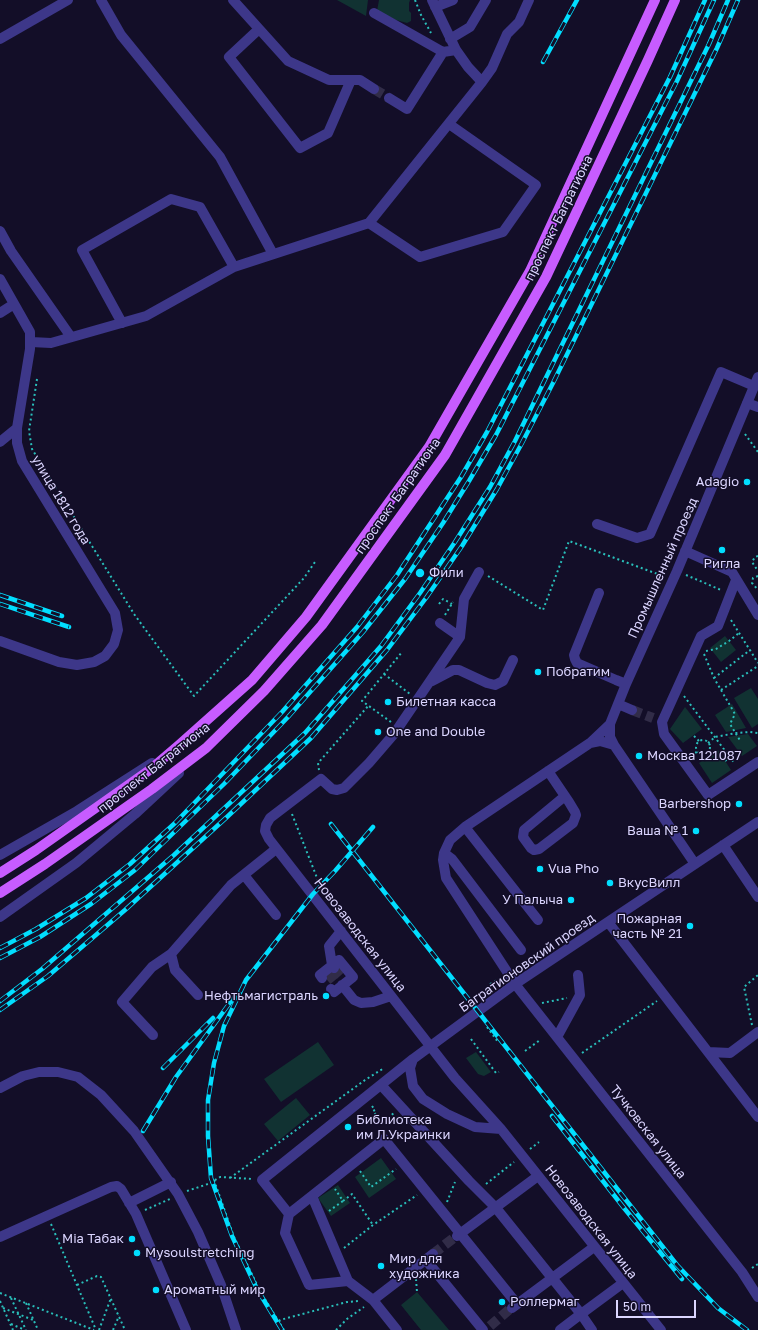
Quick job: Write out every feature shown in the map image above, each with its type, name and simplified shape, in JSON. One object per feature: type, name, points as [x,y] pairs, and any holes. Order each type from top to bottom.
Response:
[{"type":"main road","name":"проспект Багратиона","points":[[0,873],[36,850],[144,774],[179,746],[252,680],[306,617],[429,447],[530,271],[654,0]]},
{"type":"main road","name":"проспект Багратиона","points":[[0,893],[70,847],[152,789],[206,748],[264,691],[322,625],[445,455],[546,276],[675,0]]},
{"type":"street","points":[[0,39],[68,0]]},
{"type":"street","points":[[101,0],[121,35],[220,157],[272,254]]},
{"type":"street","points":[[233,0],[288,61],[329,80],[360,80],[374,89]]},
{"type":"street","points":[[453,0],[433,4],[456,50],[468,67],[482,82]]},
{"type":"street","points":[[450,39],[470,27],[486,0]]},
{"type":"street","points":[[31,342],[50,343],[146,316],[234,267],[369,223],[482,82],[492,68],[507,34],[519,22],[529,0]]},
{"type":"street","points":[[374,13],[443,52],[456,50]]},
{"type":"street","points":[[259,29],[229,57],[300,148],[328,133],[351,80]]},
{"type":"street","points":[[389,98],[407,109],[443,52]]},
{"type":"street","points":[[369,223],[420,257],[503,232],[536,185],[449,124]]},
{"type":"street","points":[[122,323],[82,250],[171,200],[200,208],[234,267]]},
{"type":"street","points":[[0,231],[11,251],[71,337]]},
{"type":"street","name":"улица 1812 года","points":[[0,279],[30,332],[31,342],[17,428],[17,443],[22,461],[115,613],[118,630],[114,644],[105,656],[94,662],[77,665],[59,662],[0,641]]},
{"type":"street","points":[[0,312],[14,304]]},
{"type":"street","points":[[597,524],[637,538],[650,534],[721,372],[756,382]]},
{"type":"street","name":"Промышленный проезд","points":[[444,853],[450,840],[590,743],[610,724],[626,684],[686,551],[756,382]]},
{"type":"street","points":[[747,403],[758,407]]},
{"type":"street","points":[[0,442],[17,428]]},
{"type":"street","points":[[686,551],[732,572],[758,615]]},
{"type":"street","points":[[288,804],[321,779],[332,789],[337,790],[344,788],[369,763],[398,728],[460,637],[464,599],[483,573]]},
{"type":"street","points":[[736,580],[718,626],[701,636],[658,720],[664,734],[708,795],[758,762]]},
{"type":"street","points":[[599,593],[574,655],[575,659],[577,662],[626,684]]},
{"type":"street","points":[[440,623],[460,637]]},
{"type":"street","points":[[428,684],[453,670],[459,670],[492,685],[499,684],[503,681],[513,660]]},
{"type":"street","points":[[618,704],[632,710]]},
{"type":"street","points":[[610,724],[610,737],[614,745],[695,864]]},
{"type":"street","points":[[590,743],[600,741],[614,745]]},
{"type":"street","points":[[0,855],[77,811],[179,746]]},
{"type":"street","points":[[0,917],[82,858],[135,814],[206,748]]},
{"type":"street","points":[[548,771],[565,796],[576,815],[573,823],[539,849],[536,850],[531,848],[523,837],[524,830],[565,796]]},
{"type":"street","name":"Новозаводская улица","points":[[288,804],[270,818],[266,825],[265,831],[269,840],[341,930],[390,996],[455,1078],[501,1129],[661,1330]]},
{"type":"street","name":"Багратионовский проезд","points":[[431,1046],[516,984],[758,822]]},
{"type":"street","points":[[466,828],[538,920]]},
{"type":"street","points":[[723,845],[758,897]]},
{"type":"street","points":[[153,1035],[122,1002],[152,967],[172,954],[231,885],[276,849]]},
{"type":"street","points":[[516,984],[446,878],[443,860],[444,853],[452,859],[521,950]]},
{"type":"street","points":[[244,875],[276,915]]},
{"type":"street","points":[[608,922],[758,1117]]},
{"type":"street","points":[[341,930],[329,946],[329,971],[339,960],[353,977],[340,985],[354,1000],[361,1003],[373,1002],[390,996]]},
{"type":"street","points":[[172,954],[175,970],[198,995]]},
{"type":"street","points":[[557,1037],[580,995],[578,975]]},
{"type":"street","name":"Тучковская улица","points":[[516,984],[742,1272],[758,1297]]},
{"type":"street","points":[[708,1052],[730,1053],[756,1033]]},
{"type":"street","points":[[288,1214],[262,1180],[431,1046]]},
{"type":"street","points":[[414,1059],[410,1068],[413,1086],[423,1099],[447,1114],[475,1127],[501,1129]]},
{"type":"street","points":[[0,1088],[23,1076],[39,1072],[58,1072],[78,1077],[101,1095],[134,1131],[178,1194],[198,1232],[221,1285],[236,1330]]},
{"type":"street","points":[[381,1085],[460,1172],[496,1208],[581,1314],[592,1330]]},
{"type":"street","points":[[348,1281],[309,1285],[285,1233],[288,1214],[384,1138],[514,1306],[594,1247]]},
{"type":"street","points":[[458,1235],[538,1176]]},
{"type":"street","points":[[129,1203],[170,1182]]},
{"type":"street","points":[[0,1237],[117,1186],[123,1192],[136,1214],[186,1330]]},
{"type":"street","points":[[312,1196],[348,1281],[373,1300],[397,1330]]},
{"type":"street","points":[[373,1300],[430,1257],[486,1329]]},
{"type":"street","points":[[560,1330],[623,1283]]},
{"type":"path","points":[[415,0],[421,16],[432,34]]},
{"type":"path","points":[[37,379],[29,431],[32,449],[134,614],[194,696],[304,578],[315,562]]},
{"type":"path","points":[[745,434],[758,452]]},
{"type":"path","points":[[483,573],[543,610],[569,542],[660,575],[664,566]]},
{"type":"path","points":[[758,556],[755,557],[752,562],[758,570]]},
{"type":"path","points":[[686,575],[731,594]]},
{"type":"path","points":[[758,576],[753,578],[752,583],[758,590]]},
{"type":"path","points":[[439,604],[443,599],[452,604]]},
{"type":"path","points":[[440,623],[454,600]]},
{"type":"path","points":[[725,608],[758,663]]},
{"type":"path","points":[[739,633],[729,641],[716,648],[706,651],[703,655],[714,678],[735,714],[730,724],[741,742]]},
{"type":"path","points":[[699,640],[706,651]]},
{"type":"path","points":[[714,678],[750,650]]},
{"type":"path","points":[[398,728],[362,701],[402,652]]},
{"type":"path","points":[[721,690],[758,666]]},
{"type":"path","points":[[384,674],[417,700]]},
{"type":"path","points":[[683,695],[741,773]]},
{"type":"path","points":[[321,779],[318,763],[369,705]]},
{"type":"path","points":[[708,743],[715,737],[736,733],[758,733]]},
{"type":"path","points":[[694,736],[699,742]]},
{"type":"path","points":[[706,752],[702,753],[698,751],[696,745],[705,740],[708,743]]},
{"type":"path","points":[[706,752],[709,749],[708,743]]},
{"type":"path","points":[[706,752],[708,756]]},
{"type":"path","points":[[725,761],[730,758]]},
{"type":"path","points":[[288,804],[318,883]]},
{"type":"path","points":[[756,1033],[744,988],[758,975]]},
{"type":"path","points":[[490,984],[504,976]]},
{"type":"path","points":[[582,1053],[664,995]]},
{"type":"path","points":[[487,1027],[498,1042]]},
{"type":"path","points":[[471,1039],[496,1073],[498,1072]]},
{"type":"path","points":[[525,1052],[540,1040]]},
{"type":"path","points":[[230,1178],[364,1080],[388,1065]]},
{"type":"path","points":[[375,1110],[373,1112],[382,1123],[384,1121]]},
{"type":"path","points":[[530,1149],[539,1142]]},
{"type":"path","points":[[478,1190],[517,1160]]},
{"type":"path","points":[[354,1163],[371,1186],[403,1163]]},
{"type":"path","points":[[442,1212],[460,1172]]},
{"type":"path","points":[[136,1214],[162,1203],[178,1194],[220,1177],[262,1180]]},
{"type":"path","points":[[214,1180],[234,1237],[260,1291],[284,1330]]},
{"type":"path","points":[[329,1182],[343,1201]]},
{"type":"path","points":[[336,1254],[373,1225],[425,1190]]},
{"type":"path","points":[[321,1217],[352,1194],[373,1225]]},
{"type":"path","points":[[47,1216],[96,1330]]},
{"type":"path","points":[[77,1285],[100,1276],[125,1330]]},
{"type":"path","points":[[0,1293],[96,1330]]},
{"type":"path","points":[[11,1298],[26,1330]]},
{"type":"path","points":[[96,1330],[111,1298]]},
{"type":"path","points":[[279,1322],[280,1320],[347,1302],[373,1300]]},
{"type":"path","points":[[336,1330],[347,1319],[373,1300]]},
{"type":"path","points":[[0,1301],[13,1330]]},
{"type":"path","points":[[26,1303],[38,1330]]},
{"type":"path","points":[[4,1308],[34,1320]]},
{"type":"path","points":[[113,1330],[119,1316]]},
{"type":"path","points":[[10,1324],[26,1330]]},
{"type":"green space","points":[[337,0],[368,0],[366,16]]},
{"type":"green space","points":[[379,0],[410,0],[409,11],[411,13],[411,21],[407,23],[396,20],[377,11]]},
{"type":"green space","points":[[725,636],[736,650],[721,662],[710,648]]},
{"type":"green space","points":[[751,688],[758,699],[758,724],[752,728],[734,698]]},
{"type":"green space","points":[[732,704],[746,728],[726,732],[715,715]]},
{"type":"green space","points":[[685,707],[702,729],[683,743],[670,729]]},
{"type":"green space","points":[[748,734],[757,746],[742,756],[728,737]]},
{"type":"green space","points":[[718,750],[731,770],[712,783],[699,763]]},
{"type":"green space","points":[[318,1042],[334,1065],[281,1102],[264,1079]]},
{"type":"green space","points":[[476,1052],[491,1072],[484,1076],[478,1074],[466,1058]]},
{"type":"green space","points":[[296,1098],[310,1115],[278,1141],[264,1124]]},
{"type":"green space","points":[[381,1158],[396,1179],[369,1198],[355,1177]]},
{"type":"green space","points":[[338,1185],[350,1203],[331,1216],[318,1198]]},
{"type":"green space","points":[[417,1292],[449,1330],[421,1330],[401,1305]]},
{"type":"tunnel","points":[[374,89],[389,98]]},
{"type":"tunnel","points":[[632,710],[653,718]]},
{"type":"tunnel","points":[[334,968],[344,979]]},
{"type":"tunnel","points":[[328,973],[337,984]]},
{"type":"tunnel","points":[[433,1254],[455,1237]]},
{"type":"tunnel","points":[[490,1326],[511,1308]]},
{"type":"railway","points":[[543,62],[577,0]]},
{"type":"railway","points":[[0,948],[36,929],[86,898],[130,864],[175,823],[282,712],[357,627],[397,575],[461,477],[487,432],[670,77],[705,0]]},
{"type":"railway","points":[[0,958],[40,937],[91,904],[135,870],[224,784],[288,717],[363,632],[405,579],[443,523],[496,435],[677,81],[714,0]]},
{"type":"railway","points":[[0,1001],[42,969],[174,855],[305,733],[381,646],[420,593],[490,487],[515,441],[709,44],[728,0]]},
{"type":"railway","points":[[0,1010],[48,976],[125,910],[311,738],[387,650],[426,598],[462,546],[497,489],[522,443],[553,383],[717,48],[738,0]]},
{"type":"railway","points":[[0,595],[62,616]]},
{"type":"railway","points":[[0,604],[69,627]]},
{"type":"railway","points":[[331,824],[677,1265],[718,1308],[747,1330]]},
{"type":"railway","points":[[282,1330],[257,1289],[232,1236],[211,1178],[208,1136],[208,1100],[214,1063],[224,1026],[246,980],[313,894],[373,827]]},
{"type":"railway","points":[[143,1131],[176,1077],[234,997]]},
{"type":"railway","points":[[163,1068],[213,1018]]},
{"type":"railway","points":[[552,1116],[682,1279]]},
{"type":"place","name":"Adagio","points":[[747,482]]},
{"type":"place","name":"Ригла","points":[[722,550]]},
{"type":"place","name":"Фили","points":[[420,573]]},
{"type":"place","name":"Побратим","points":[[538,672]]},
{"type":"place","name":"Билетная касса","points":[[388,702]]},
{"type":"place","name":"One and Double","points":[[378,732]]},
{"type":"place","name":"Москва 121087","points":[[639,756]]},
{"type":"place","name":"Barbershop","points":[[739,804]]},
{"type":"place","name":"Ваша № 1","points":[[696,831]]},
{"type":"place","name":"Vua Pho","points":[[540,869]]},
{"type":"place","name":"ВкусВилл","points":[[610,883]]},
{"type":"place","name":"У Палыча","points":[[571,900]]},
{"type":"place","name":"Пожарная часть № 21","points":[[690,926]]},
{"type":"place","name":"Нефтьмагистраль","points":[[326,996]]},
{"type":"place","name":"Библиотека им Л.Украинки","points":[[348,1127]]},
{"type":"place","name":"Mia Табак","points":[[132,1239]]},
{"type":"place","name":"Mysoulstretching","points":[[137,1253]]},
{"type":"place","name":"Мир для художника","points":[[381,1266]]},
{"type":"place","name":"Ароматный мир","points":[[156,1290]]},
{"type":"place","name":"Роллермаг","points":[[502,1302]]}]
